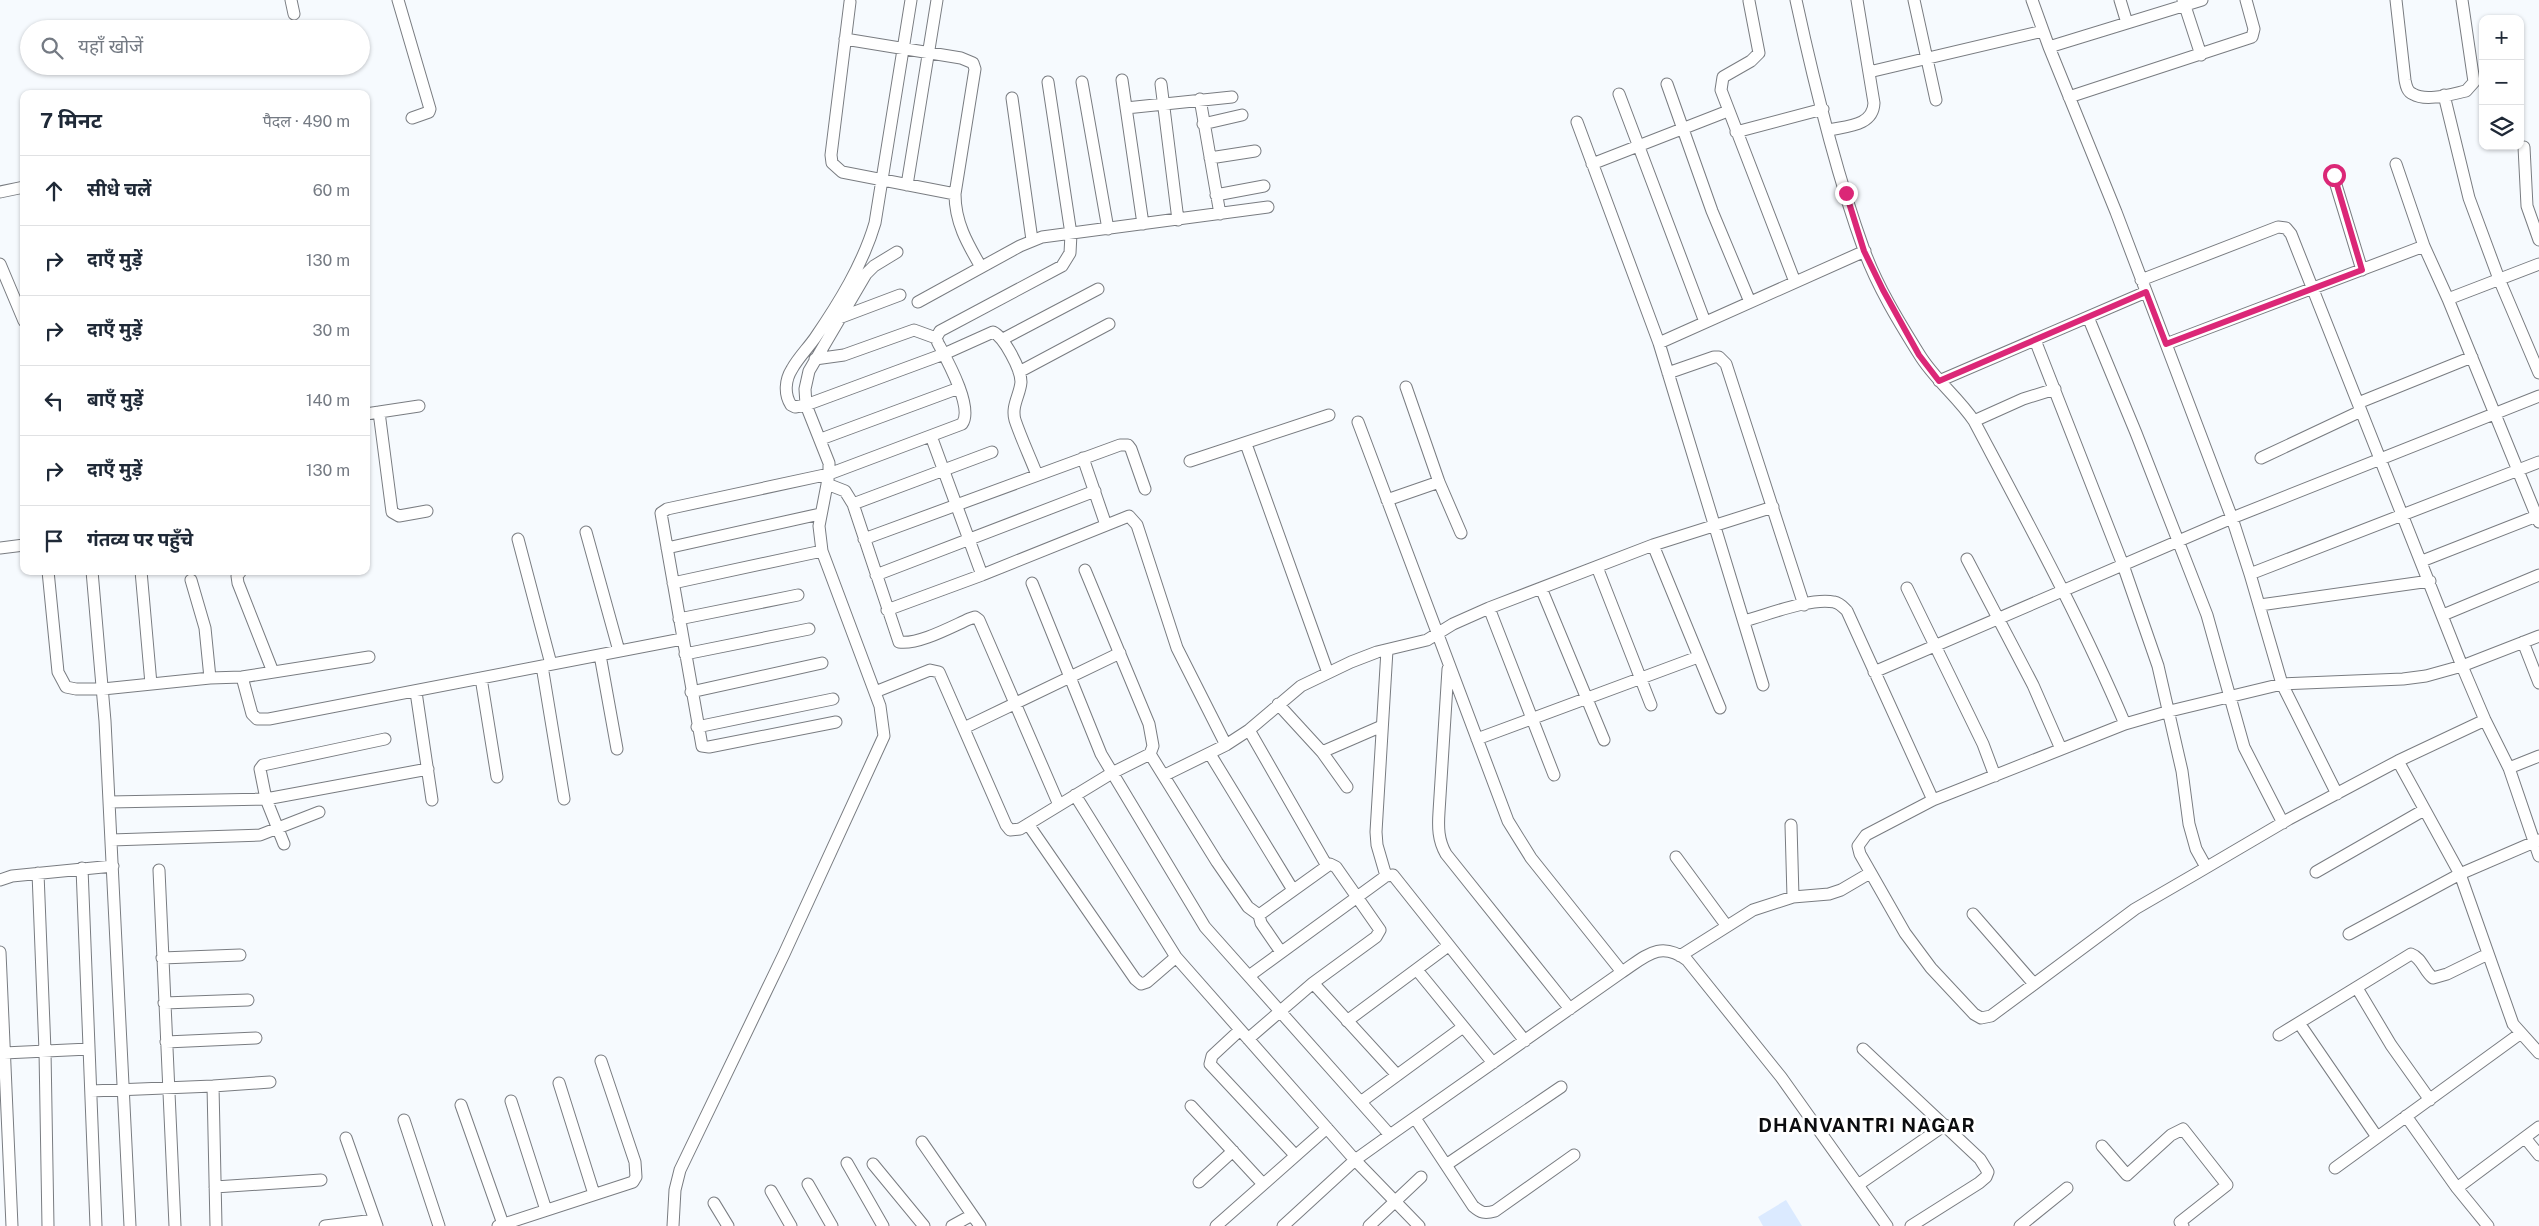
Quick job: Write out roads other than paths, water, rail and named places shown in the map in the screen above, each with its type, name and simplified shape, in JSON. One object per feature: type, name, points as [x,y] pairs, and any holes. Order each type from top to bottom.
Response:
[{"type":"street","points":[[291,0],[294,14]]},
{"type":"street","points":[[398,0],[430,109],[429,112],[412,118]]},
{"type":"street","points":[[911,0],[875,223],[861,261],[815,338],[791,369],[786,388],[788,401],[795,407],[806,405],[944,354],[989,333],[996,333],[1003,340],[1019,372],[1021,380],[1014,410],[1015,420],[1037,475]]},
{"type":"street","points":[[907,185],[937,0]]},
{"type":"street","points":[[1796,0],[1823,109],[1864,251],[1919,355],[1939,381],[1967,409],[1974,421],[2065,592],[2102,668],[2125,724]]},
{"type":"street","points":[[1829,130],[1864,122],[1870,118],[1874,103],[1857,0]]},
{"type":"street","points":[[1914,0],[1936,100]]},
{"type":"street","points":[[2032,0],[2232,518],[2260,605],[2282,684],[2337,794]]},
{"type":"street","points":[[2120,0],[2127,23]]},
{"type":"street","points":[[2049,47],[2184,3],[2202,0]]},
{"type":"street","points":[[2069,97],[2252,37],[2254,30],[2246,0]]},
{"type":"street","points":[[2396,0],[2408,90],[2413,95],[2444,95],[2466,91],[2474,82],[2462,0]]},
{"type":"street","points":[[850,2],[831,155],[832,163],[842,172],[955,194]]},
{"type":"street","points":[[1749,2],[1759,53],[1751,61],[1723,77],[1721,90],[1736,132],[1800,279]]},
{"type":"street","points":[[2184,3],[2201,54]]},
{"type":"street","points":[[1869,72],[2043,31]]},
{"type":"street","points":[[846,39],[968,60],[974,69],[955,194],[957,220],[981,267]]},
{"type":"street","points":[[1122,80],[1143,224]]},
{"type":"street","points":[[936,338],[940,331],[1062,266],[1070,253],[1071,234],[1048,82]]},
{"type":"street","points":[[1082,82],[1108,229]]},
{"type":"street","points":[[1161,84],[1178,220]]},
{"type":"street","points":[[1666,84],[1712,211],[1750,302]]},
{"type":"street","points":[[1618,94],[1705,322]]},
{"type":"street","points":[[2444,95],[2469,198],[2499,279],[2539,373]]},
{"type":"street","points":[[1126,108],[1232,97]]},
{"type":"street","points":[[1012,98],[1032,240]]},
{"type":"street","points":[[1200,100],[1220,214]]},
{"type":"street","points":[[1736,132],[1823,109]]},
{"type":"street","points":[[1592,164],[1728,111]]},
{"type":"street","points":[[1203,124],[1242,115]]},
{"type":"street","points":[[1577,122],[1659,343],[1763,685]]},
{"type":"street","points":[[2524,147],[2527,206],[2539,240]]},
{"type":"street","points":[[1210,158],[1255,151]]},
{"type":"street","points":[[2396,164],[2424,246],[2448,299],[2538,517],[2422,561]]},
{"type":"street","points":[[2334,175],[2362,270]]},
{"type":"street","points":[[1216,195],[1264,186]]},
{"type":"street","points":[[0,192],[20,188]]},
{"type":"street","points":[[918,302],[1032,240],[1268,207]]},
{"type":"street","points":[[2141,280],[2278,227],[2286,228],[2291,234],[2444,615],[2462,666],[2485,720],[2509,768],[2537,842],[2539,856]]},
{"type":"street","points":[[2166,344],[2424,246]]},
{"type":"street","points":[[1659,343],[1864,251]]},
{"type":"street","points":[[673,1226],[675,1190],[680,1170],[881,746],[884,736],[884,722],[874,692],[822,551],[819,537],[820,514],[828,479],[829,462],[806,405],[805,389],[809,370],[866,274],[874,266],[897,252]]},
{"type":"street","points":[[0,264],[20,312]]},
{"type":"street","points":[[2448,299],[2539,264]]},
{"type":"street","points":[[1003,340],[1098,289]]},
{"type":"street","points":[[1939,381],[2146,292]]},
{"type":"street","points":[[839,318],[900,295]]},
{"type":"street","points":[[2088,317],[2207,615],[2244,746],[2283,823]]},
{"type":"street","points":[[1019,372],[1109,324]]},
{"type":"street","points":[[815,360],[844,355],[914,330],[936,338],[959,388],[965,420],[962,424],[828,479],[667,509],[661,513],[661,517],[700,743],[705,748],[836,722]]},
{"type":"street","points":[[2035,340],[2123,565],[2158,666],[2170,711],[2182,771],[2188,824],[2196,849],[2206,867]]},
{"type":"street","points":[[1668,373],[1714,357],[1723,359],[1730,374],[1807,604]]},
{"type":"street","points":[[2261,458],[2360,407],[2472,357]]},
{"type":"street","points":[[1406,386],[1439,482],[1461,533]]},
{"type":"street","points":[[821,439],[959,388]]},
{"type":"street","points":[[1974,421],[2023,399],[2055,389]]},
{"type":"street","points":[[1874,672],[2065,592],[2232,518],[2496,415],[2539,396]]},
{"type":"street","points":[[370,413],[419,406]]},
{"type":"street","points":[[379,412],[392,512],[399,516],[428,511]]},
{"type":"street","points":[[1190,461],[1329,415]]},
{"type":"street","points":[[1358,422],[1448,666],[1508,821],[1518,839],[1622,972]]},
{"type":"street","points":[[931,436],[982,575]]},
{"type":"street","points":[[1246,444],[1328,673]]},
{"type":"street","points":[[864,539],[1120,445],[1132,448],[1145,489]]},
{"type":"street","points":[[853,504],[992,452]]},
{"type":"street","points":[[1083,458],[1106,524]]},
{"type":"street","points":[[2250,574],[2539,462]]},
{"type":"street","points":[[828,479],[845,491],[853,504],[896,638],[899,642],[906,643],[975,618],[982,627],[1060,805]]},
{"type":"street","points":[[1387,500],[1439,482]]},
{"type":"street","points":[[876,575],[1095,491]]},
{"type":"street","points":[[1164,775],[1226,745],[1249,730],[1301,686],[1328,673],[1392,648],[1416,643],[1489,608],[1653,545],[1773,507]]},
{"type":"street","points":[[667,548],[820,514]]},
{"type":"street","points":[[887,610],[982,575],[1129,516],[1137,525],[1177,648],[1226,745]]},
{"type":"street","points":[[586,532],[618,651]]},
{"type":"street","points":[[518,539],[547,665],[564,799]]},
{"type":"street","points":[[1653,545],[1720,708]]},
{"type":"street","points":[[0,548],[20,546]]},
{"type":"street","points":[[673,583],[822,551]]},
{"type":"street","points":[[1967,558],[2033,685],[2061,749]]},
{"type":"street","points":[[1597,566],[1651,705]]},
{"type":"street","points":[[874,692],[935,669],[942,677],[1006,825],[1010,830],[1015,831],[1028,824],[1112,773],[1150,754],[1153,746],[1149,724],[1085,570]]},
{"type":"street","points":[[48,575],[58,672],[61,681],[66,687],[103,689],[210,678],[242,677],[369,657]]},
{"type":"street","points":[[92,575],[103,689],[130,1226]]},
{"type":"street","points":[[141,575],[151,684]]},
{"type":"street","points":[[238,575],[238,583],[273,672]]},
{"type":"street","points":[[2444,615],[2539,575]]},
{"type":"street","points":[[191,580],[205,628],[210,678]]},
{"type":"street","points":[[2260,605],[2430,582]]},
{"type":"street","points":[[1032,583],[1101,754],[1206,926],[1390,1135]]},
{"type":"street","points":[[1541,588],[1604,740]]},
{"type":"street","points":[[1908,588],[1984,744],[1995,776]]},
{"type":"street","points":[[679,619],[798,596]]},
{"type":"street","points":[[1744,621],[1807,604],[1823,602],[1841,604],[1847,611],[1933,800]]},
{"type":"street","points":[[1489,608],[1554,775]]},
{"type":"street","points":[[685,654],[809,629]]},
{"type":"street","points":[[2485,720],[2398,761],[2206,867],[2136,910],[1991,1016],[1981,1018],[1974,1014],[1931,968],[1910,940],[1870,873],[1858,846],[1866,835],[1933,800],[2125,724],[2282,684],[2403,679],[2426,676],[2462,666],[2539,636]]},
{"type":"street","points":[[242,677],[248,707],[252,714],[257,719],[269,719],[416,692],[682,638]]},
{"type":"street","points":[[2523,642],[2538,678]]},
{"type":"street","points":[[1386,876],[1377,845],[1376,832],[1382,726],[1392,648]]},
{"type":"street","points":[[964,728],[1120,653]]},
{"type":"street","points":[[600,655],[617,749]]},
{"type":"street","points":[[1477,739],[1698,657]]},
{"type":"street","points":[[691,692],[822,663]]},
{"type":"street","points":[[1448,666],[1438,831],[1441,844],[1446,854],[1570,1009]]},
{"type":"street","points":[[481,678],[497,777]]},
{"type":"street","points":[[416,692],[432,800]]},
{"type":"street","points":[[697,727],[833,698]]},
{"type":"street","points":[[1278,704],[1322,752],[1347,786]]},
{"type":"street","points":[[1322,752],[1382,726]]},
{"type":"street","points":[[1249,730],[1327,866]]},
{"type":"street","points":[[284,844],[266,799],[260,769],[263,765],[385,739]]},
{"type":"street","points":[[1150,754],[1217,862],[1248,907],[1259,915],[1261,923],[1281,952]]},
{"type":"street","points":[[1210,754],[1293,890]]},
{"type":"street","points":[[2509,768],[2539,756]]},
{"type":"street","points":[[2398,761],[2460,874],[2508,1012],[2521,1033],[2539,1053]]},
{"type":"street","points":[[109,802],[266,799],[428,769]]},
{"type":"street","points":[[1074,795],[1176,957],[1326,1128],[1394,1202],[1419,1226]]},
{"type":"street","points":[[2316,872],[2424,810]]},
{"type":"street","points":[[111,840],[260,835],[277,830],[319,812]]},
{"type":"street","points":[[1028,824],[1135,979],[1141,984],[1147,982],[1176,957]]},
{"type":"street","points":[[1791,825],[1792,897]]},
{"type":"street","points":[[2349,934],[2460,874],[2537,842]]},
{"type":"street","points":[[1676,857],[1726,925]]},
{"type":"street","points":[[1259,915],[1330,864],[1336,867],[1358,897],[1378,925],[1380,933],[1313,983],[1280,1011],[1212,1056],[1210,1064],[1295,1155]]},
{"type":"street","points":[[0,880],[12,876],[113,866]]},
{"type":"street","points":[[82,868],[96,1226]]},
{"type":"street","points":[[159,870],[167,1089],[175,1226]]},
{"type":"street","points":[[38,873],[45,1051],[48,1226]]},
{"type":"street","points":[[1680,956],[1726,925],[1753,910],[1792,897],[1829,894],[1841,890],[1870,873]]},
{"type":"street","points":[[1249,976],[1386,876],[1393,875],[1448,946],[1526,1040]]},
{"type":"street","points":[[1973,914],[2034,984]]},
{"type":"street","points":[[1347,1021],[1448,946]]},
{"type":"street","points":[[1283,1226],[1355,1160],[1622,972],[1652,952],[1665,949],[1687,960],[1781,1076],[1887,1226]]},
{"type":"street","points":[[0,952],[12,1226]]},
{"type":"street","points":[[2279,1035],[2411,954],[2418,958],[2428,974],[2433,978],[2447,974],[2488,954]]},
{"type":"street","points":[[162,958],[240,955]]},
{"type":"street","points":[[1417,970],[1493,1064]]},
{"type":"street","points":[[1313,983],[1397,1075]]},
{"type":"street","points":[[2357,988],[2391,1045],[2430,1100]]},
{"type":"street","points":[[164,1003],[248,1000]]},
{"type":"street","points":[[2299,1023],[2377,1137]]},
{"type":"street","points":[[1362,1101],[1462,1027]]},
{"type":"street","points":[[2334,1168],[2521,1033]]},
{"type":"street","points":[[166,1042],[256,1038]]},
{"type":"street","points":[[4,1053],[89,1048]]},
{"type":"street","points":[[1862,1048],[1986,1166],[1986,1177],[1911,1226]]},
{"type":"street","points":[[461,1105],[500,1225],[633,1182],[637,1171],[601,1061]]},
{"type":"street","points":[[91,1091],[167,1089],[270,1082]]},
{"type":"street","points":[[559,1083],[594,1194]]},
{"type":"street","points":[[213,1086],[216,1226]]},
{"type":"street","points":[[1446,1165],[1561,1087]]},
{"type":"street","points":[[511,1101],[546,1210]]},
{"type":"street","points":[[1190,1106],[1263,1184]]},
{"type":"street","points":[[2406,1116],[2482,1224]]},
{"type":"street","points":[[1415,1118],[1473,1206],[1480,1212],[1487,1214],[1495,1211],[1574,1155]]},
{"type":"street","points":[[404,1120],[439,1226]]},
{"type":"street","points":[[1858,1185],[1945,1125]]},
{"type":"street","points":[[2457,1188],[2526,1139],[2539,1127]]},
{"type":"street","points":[[1216,1226],[1326,1128]]},
{"type":"street","points":[[2102,1146],[2127,1174],[2171,1135],[2183,1129],[2228,1185],[2179,1225]]},
{"type":"street","points":[[326,1226],[376,1223],[346,1138]]},
{"type":"street","points":[[2526,1139],[2539,1155]]},
{"type":"street","points":[[922,1142],[980,1226]]},
{"type":"street","points":[[1199,1182],[1233,1151]]},
{"type":"street","points":[[847,1163],[883,1226]]},
{"type":"street","points":[[873,1164],[924,1226]]},
{"type":"street","points":[[1371,1225],[1421,1177]]},
{"type":"street","points":[[215,1187],[321,1180]]},
{"type":"street","points":[[808,1184],[832,1226]]},
{"type":"street","points":[[2027,1224],[2067,1188]]},
{"type":"street","points":[[772,1191],[791,1226]]},
{"type":"street","points":[[714,1203],[728,1226]]},
{"type":"street","points":[[952,1226],[972,1215]]},
{"type":"district","name":"DHANVANTRI NAGAR","points":[[1867,1125]]}]
